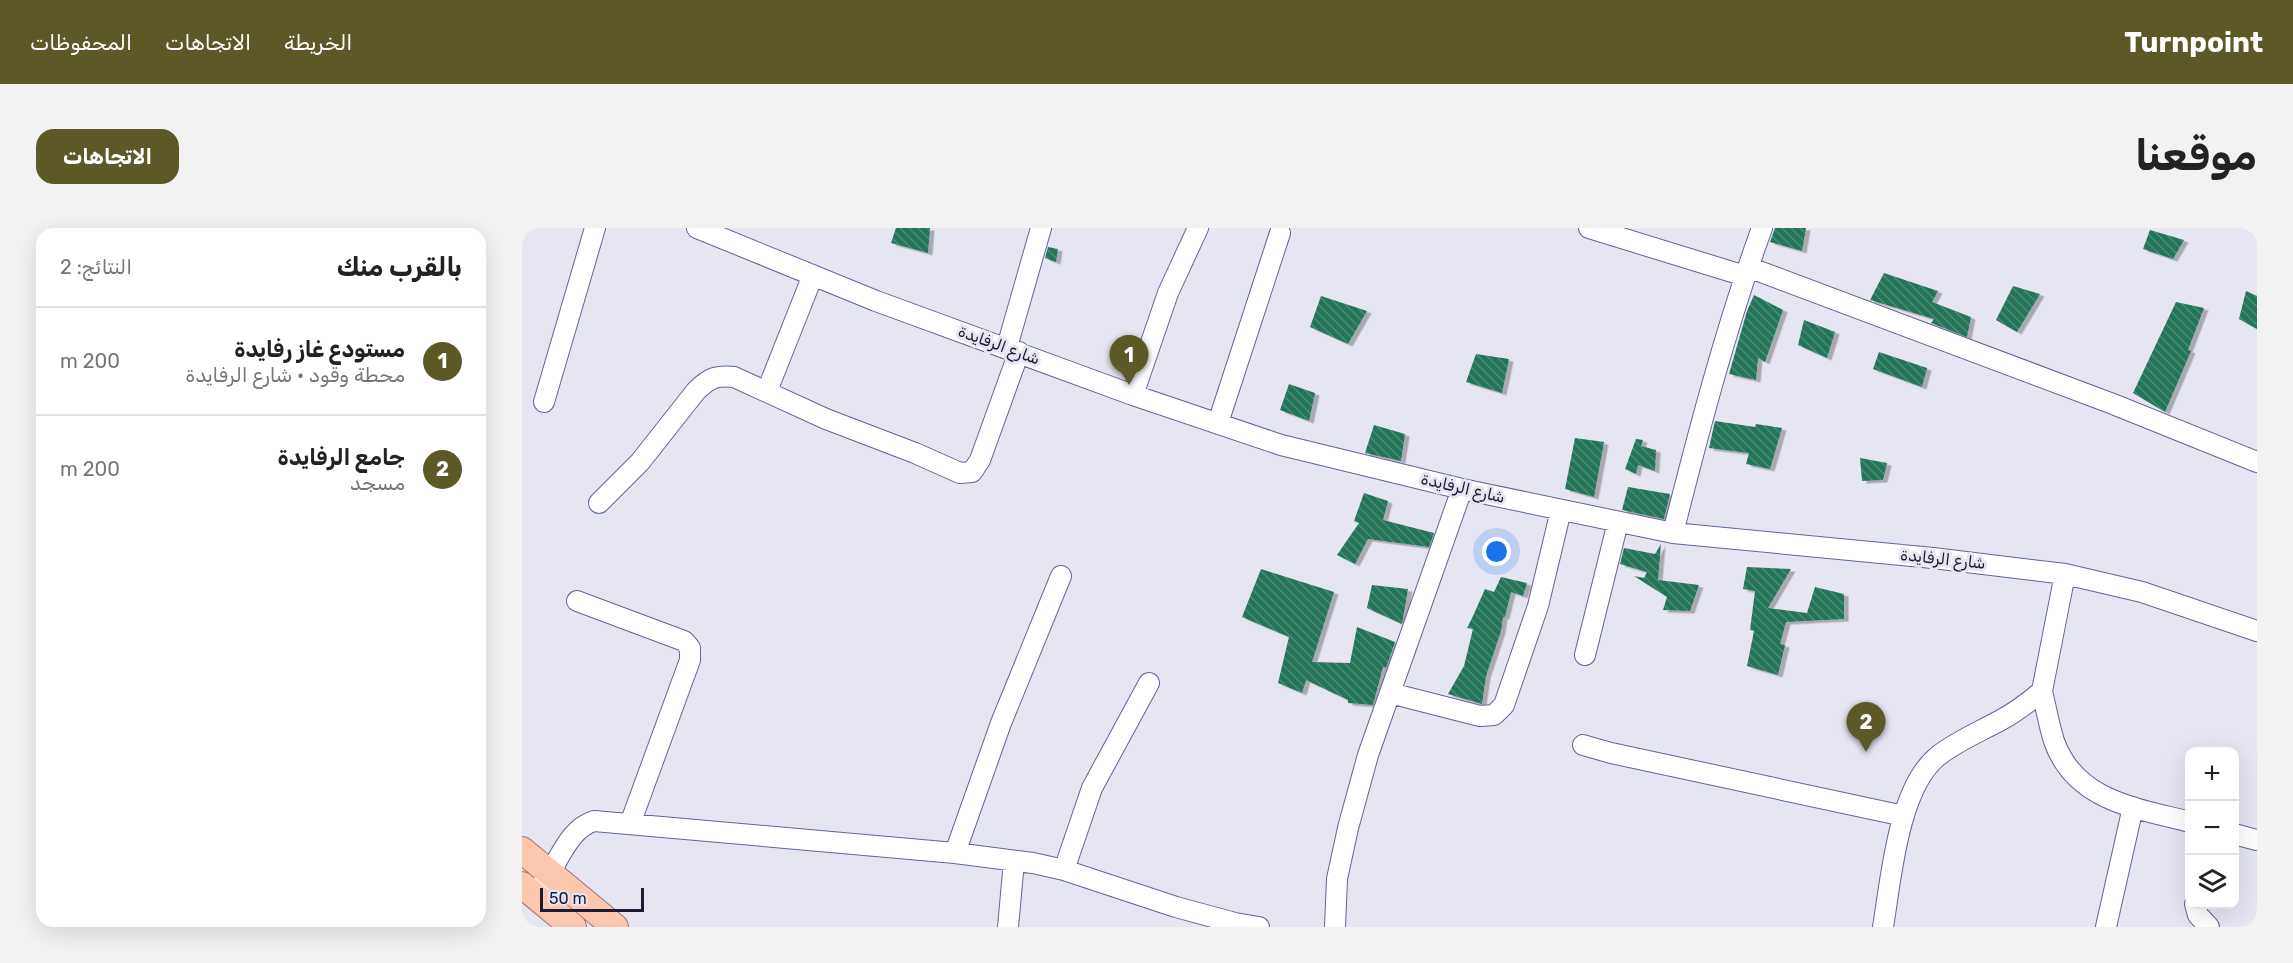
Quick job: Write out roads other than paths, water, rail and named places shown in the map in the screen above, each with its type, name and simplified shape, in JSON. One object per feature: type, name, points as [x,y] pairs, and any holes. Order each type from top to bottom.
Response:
[{"type":"main road","points":[[522,850],[615,927]]},
{"type":"main road","points":[[528,890],[573,927]]},
{"type":"street","points":[[544,402],[595,228]]},
{"type":"street","name":"شارع الرفايدة","points":[[697,228],[876,300],[1133,395],[1281,445],[1462,489],[1673,533],[1933,558],[2065,574],[2142,592],[2257,631]]},
{"type":"street","points":[[600,503],[640,462],[706,380],[718,376],[734,377],[826,419],[960,473],[972,472],[980,460],[1013,349],[1041,228]]},
{"type":"street","points":[[1133,395],[1168,293],[1198,228]]},
{"type":"street","points":[[1588,228],[1746,272],[2113,404],[2257,462]]},
{"type":"street","points":[[1673,533],[1698,434],[1746,272],[1762,228]]},
{"type":"street","points":[[1218,423],[1280,233]]},
{"type":"street","points":[[766,391],[813,275]]},
{"type":"street","points":[[1335,927],[1337,879],[1368,755],[1462,489]]},
{"type":"street","points":[[1390,693],[1480,716],[1494,715],[1504,705],[1538,606],[1561,510]]},
{"type":"street","points":[[1585,655],[1618,522]]},
{"type":"street","points":[[2065,574],[2042,691],[2054,742],[2064,761],[2079,781],[2095,792],[2133,807],[2185,821]]},
{"type":"street","points":[[955,853],[1001,723],[1061,576]]},
{"type":"street","points":[[577,601],[684,641],[690,648],[690,660],[630,824]]},
{"type":"street","points":[[1064,870],[1092,788],[1149,683]]},
{"type":"street","points":[[1883,927],[1904,816],[1918,779],[1936,758],[1961,740],[2020,708],[2042,691]]},
{"type":"street","points":[[1583,745],[1904,816]]},
{"type":"street","points":[[2106,927],[2133,807]]},
{"type":"street","points":[[528,890],[551,874],[573,834],[583,824],[594,820],[955,853],[1014,861],[1064,870],[1176,907],[1254,927]]},
{"type":"street","points":[[2239,835],[2257,840]]},
{"type":"street","points":[[1008,927],[1014,861]]},
{"type":"street","points":[[2196,909],[2209,927]]},
{"type":"place","name":"مستودع غاز رفايدة","points":[[1129,385]]},
{"type":"place","name":"جامع الرفايدة","points":[[1866,752]]}]
